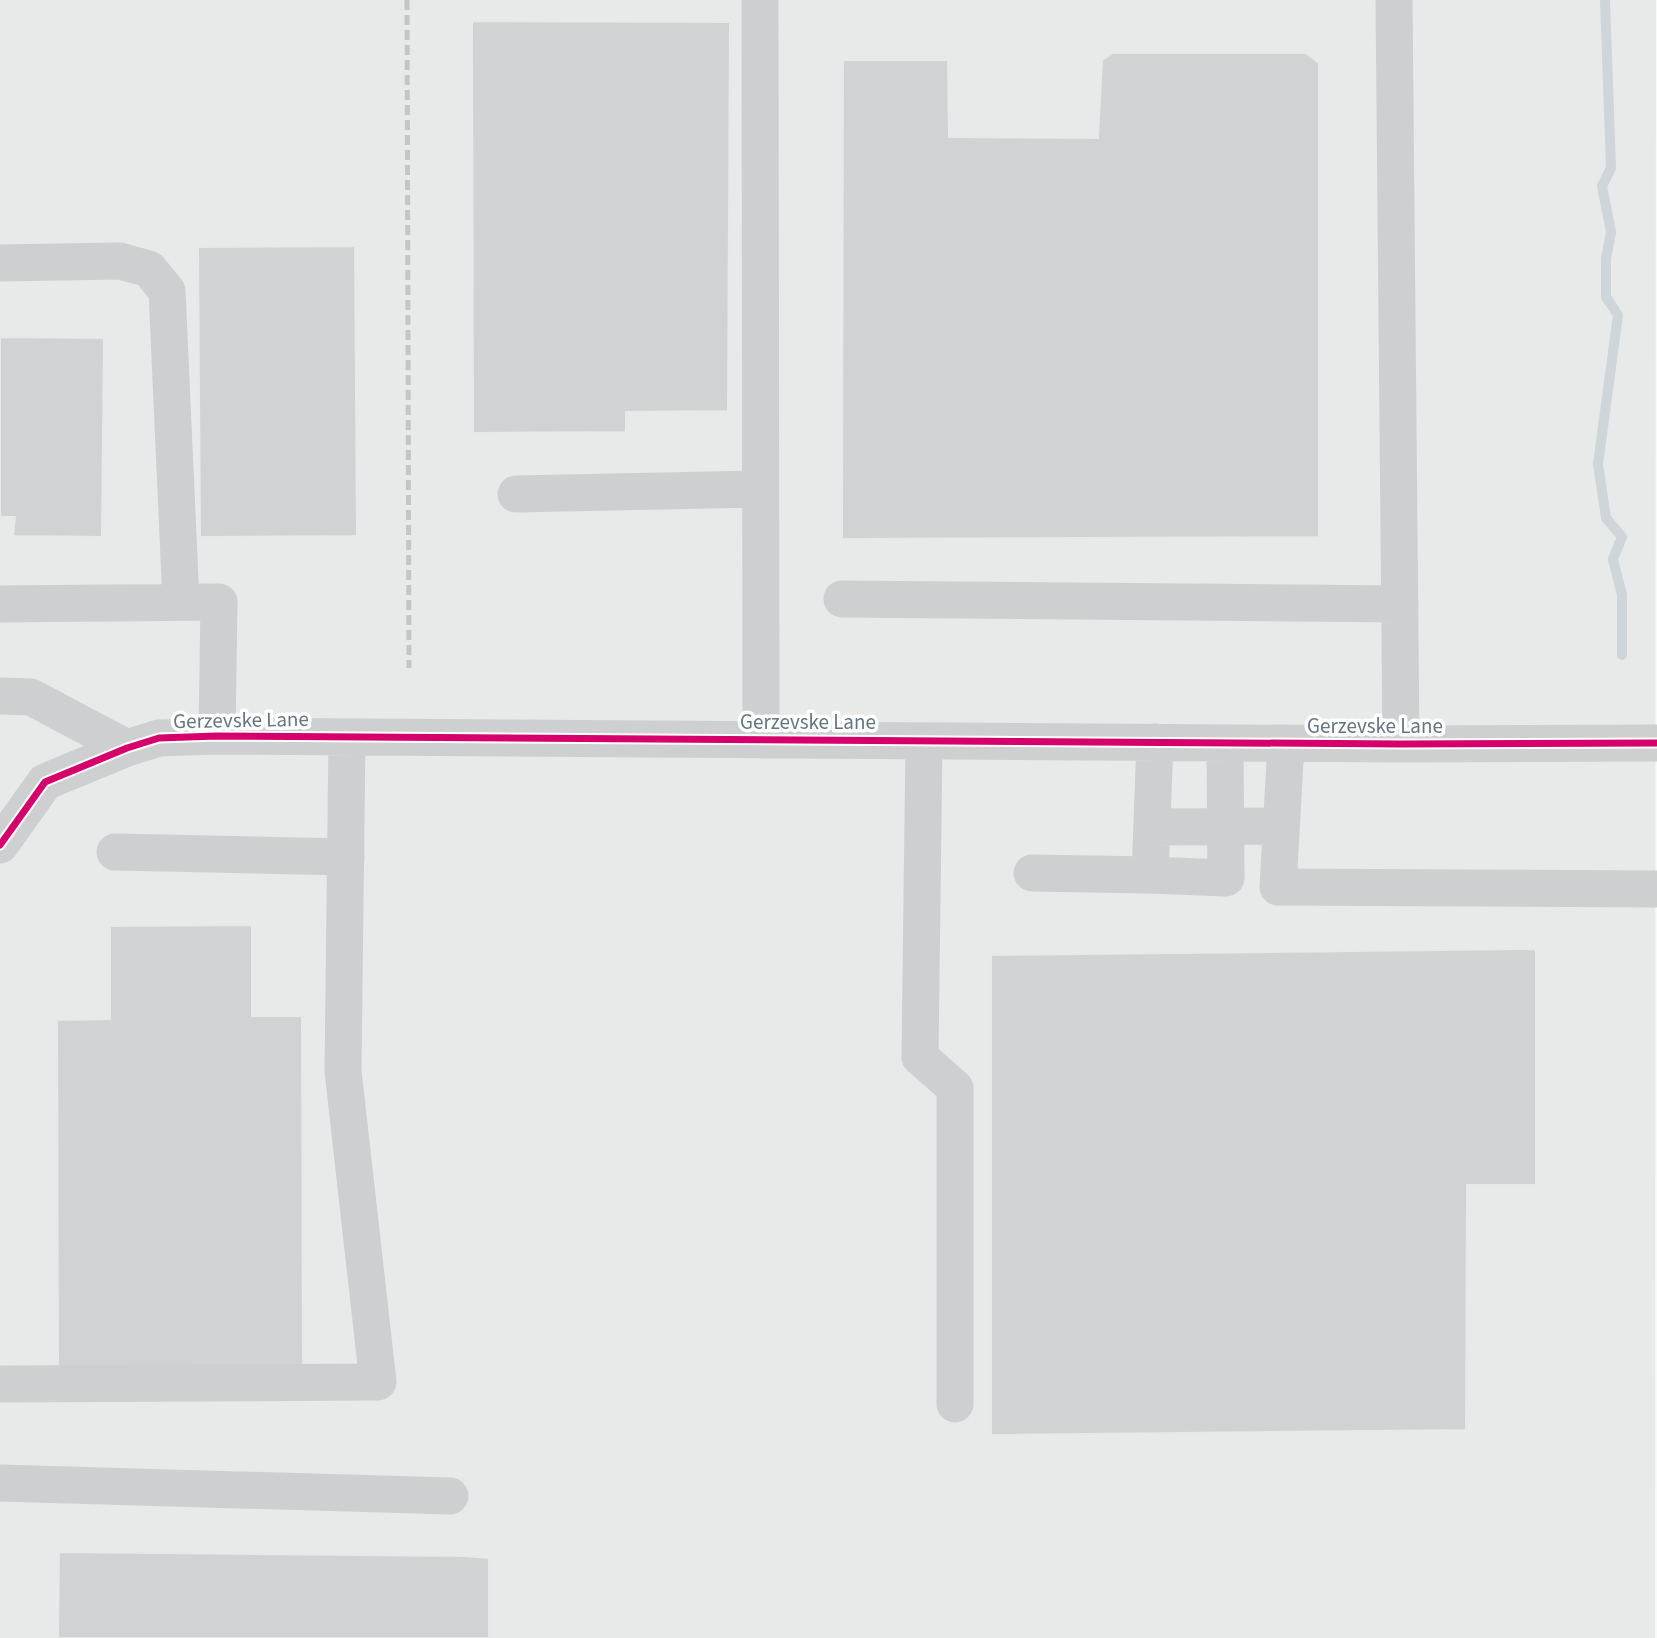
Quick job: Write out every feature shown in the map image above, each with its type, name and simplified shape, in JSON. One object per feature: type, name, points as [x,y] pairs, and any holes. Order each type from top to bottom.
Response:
[{"type":"street","points":[[760,0],[761,740]]},
{"type":"street","points":[[1394,0],[1401,744]]},
{"type":"street","points":[[0,264],[120,261],[149,269],[167,291],[181,602]]},
{"type":"street","points":[[516,494],[759,489]]},
{"type":"street","points":[[842,599],[1400,604]]},
{"type":"street","points":[[0,604],[219,602],[218,736]]},
{"type":"street","points":[[0,696],[31,697],[127,748]]},
{"type":"street","name":"Gerzevske Lane","points":[[0,845],[45,782],[127,748],[159,738],[218,736],[1155,743],[1657,743]]},
{"type":"street","points":[[0,1384],[378,1382],[343,1071],[347,737]]},
{"type":"street","points":[[924,741],[920,1057],[955,1088],[955,1404]]},
{"type":"street","points":[[1150,875],[1155,743]]},
{"type":"street","points":[[1032,873],[1226,878],[1224,743]]},
{"type":"street","points":[[1286,743],[1278,887],[1657,889]]},
{"type":"street","points":[[1152,827],[1282,826]]},
{"type":"street","points":[[115,852],[346,857]]},
{"type":"street","points":[[0,1483],[450,1496]]},
{"type":"shaded area","points":[[0,0],[1656,0],[1655,1638],[0,1638]]},
{"type":"building","points":[[472,21],[730,22],[728,411],[626,412],[626,432],[473,433]]},
{"type":"building","points":[[1113,53],[1306,53],[1319,63],[1319,537],[842,539],[843,60],[948,60],[949,137],[1098,138],[1102,60]]},
{"type":"building","points":[[355,246],[357,536],[200,537],[198,247]]},
{"type":"building","points":[[0,337],[104,338],[102,537],[13,536],[15,517],[0,517]]},
{"type":"building","points":[[252,925],[252,1016],[302,1016],[303,1368],[58,1370],[57,1020],[110,1019],[110,926]]},
{"type":"building","points":[[1536,949],[1536,1185],[1467,1185],[1466,1430],[991,1435],[991,955]]},
{"type":"building","points":[[59,1552],[489,1558],[489,1638],[58,1638]]},
{"type":"waterway","points":[[1605,0],[1611,168],[1602,186],[1611,232],[1606,259],[1606,297],[1618,315],[1598,464],[1606,518],[1622,537],[1613,559],[1622,595],[1622,655]]},
{"type":"railway","points":[[407,0],[409,668]]},
{"type":"cycle path","points":[[0,845],[45,782],[127,748],[159,738],[217,736],[1401,744],[1657,743]]}]
